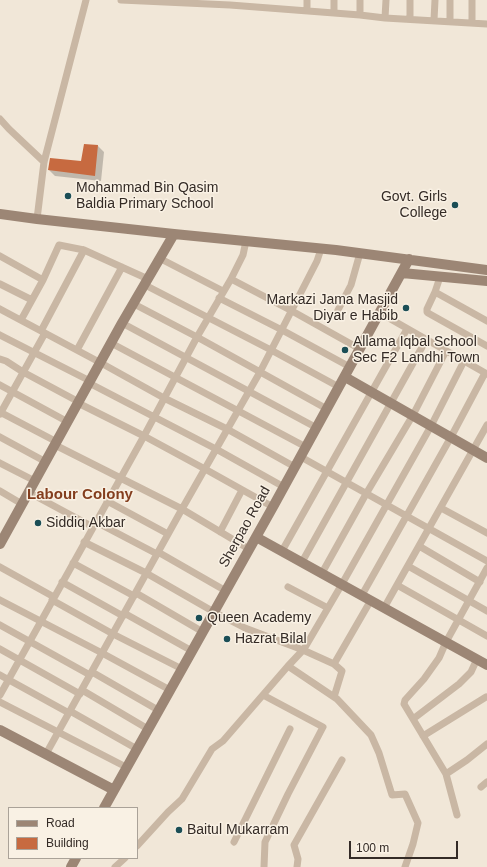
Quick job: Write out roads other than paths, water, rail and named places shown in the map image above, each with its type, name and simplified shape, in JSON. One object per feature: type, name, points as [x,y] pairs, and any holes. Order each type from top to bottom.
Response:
[{"type":"street","points":[[37,219],[44,162],[86,0]]},
{"type":"street","points":[[121,0],[229,2],[385,18],[487,24]]},
{"type":"street","points":[[307,0],[307,10]]},
{"type":"street","points":[[334,0],[334,13]]},
{"type":"street","points":[[360,0],[360,15]]},
{"type":"street","points":[[385,18],[386,0]]},
{"type":"street","points":[[410,0],[410,19]]},
{"type":"street","points":[[434,20],[435,0]]},
{"type":"street","points":[[450,0],[450,21]]},
{"type":"street","points":[[472,0],[472,23]]},
{"type":"street","points":[[0,118],[9,129],[44,162]]},
{"type":"street","points":[[0,214],[174,234],[320,248],[487,270]]},
{"type":"street","points":[[0,544],[122,323],[174,234]]},
{"type":"street","points":[[0,695],[107,500],[144,436],[197,337],[231,279],[243,255],[246,241]]},
{"type":"street","points":[[21,320],[43,280],[59,245],[84,250],[122,267],[208,318],[271,350],[339,388]]},
{"type":"street","points":[[46,754],[146,573],[260,372],[317,262],[320,248]]},
{"type":"street","points":[[84,250],[34,353],[0,412],[120,478],[182,510],[249,549]]},
{"type":"street","points":[[338,310],[351,285],[360,253]]},
{"type":"street","points":[[0,256],[43,280]]},
{"type":"street","points":[[159,258],[282,330],[350,367]]},
{"type":"street","name":"Sherpao Road","points":[[105,807],[284,488],[409,259]]},
{"type":"street","points":[[77,350],[122,267]]},
{"type":"street","points":[[402,273],[487,282]]},
{"type":"street","points":[[440,277],[427,312],[487,346]]},
{"type":"street","points":[[231,279],[292,310],[360,349]]},
{"type":"street","points":[[0,284],[32,300]]},
{"type":"street","points":[[435,292],[487,321]]},
{"type":"street","points":[[134,304],[327,408]]},
{"type":"street","points":[[0,309],[164,398],[295,466]]},
{"type":"street","points":[[334,664],[406,516],[486,373],[380,314]]},
{"type":"street","points":[[122,323],[317,428]]},
{"type":"street","points":[[282,551],[407,329]]},
{"type":"street","points":[[0,336],[216,449],[284,488]]},
{"type":"street","points":[[302,562],[426,340]]},
{"type":"street","points":[[111,343],[306,448]]},
{"type":"street","points":[[322,573],[412,415],[446,351]]},
{"type":"street","points":[[0,359],[273,507]]},
{"type":"street","points":[[138,845],[182,799],[212,749],[224,742],[303,650],[432,426],[464,361]]},
{"type":"street","points":[[345,377],[487,458]]},
{"type":"street","points":[[0,385],[68,422]]},
{"type":"street","points":[[384,608],[487,425]]},
{"type":"street","points":[[0,437],[46,462]]},
{"type":"street","points":[[300,457],[487,561]]},
{"type":"street","points":[[0,463],[35,481]]},
{"type":"street","points":[[220,532],[242,490]]},
{"type":"street","points":[[0,491],[22,504]]},
{"type":"street","points":[[28,492],[158,553],[226,591]]},
{"type":"street","points":[[107,500],[168,534]]},
{"type":"street","points":[[441,508],[487,533]]},
{"type":"street","points":[[256,537],[487,665]]},
{"type":"street","points":[[84,542],[146,573],[245,628],[303,650],[334,664],[342,671],[334,697]]},
{"type":"street","points":[[419,546],[482,582]]},
{"type":"street","points":[[73,563],[135,594],[203,632]]},
{"type":"street","points":[[0,566],[113,634],[182,669]]},
{"type":"street","points":[[408,566],[487,611]]},
{"type":"street","points":[[457,815],[446,774],[404,706],[404,702],[424,679],[439,658],[446,642],[469,601],[482,582],[487,568]]},
{"type":"street","points":[[62,582],[192,651]]},
{"type":"street","points":[[397,585],[487,636]]},
{"type":"street","points":[[288,587],[328,608]]},
{"type":"street","points":[[0,600],[170,690]]},
{"type":"street","points":[[0,625],[29,642],[91,673],[158,710]]},
{"type":"street","points":[[0,649],[148,729]]},
{"type":"street","points":[[413,719],[459,684],[471,672],[478,659]]},
{"type":"street","points":[[288,666],[337,699],[370,735],[379,753],[392,795],[405,794],[418,823],[405,867]]},
{"type":"street","points":[[0,675],[137,749]]},
{"type":"street","points":[[263,695],[324,727],[288,794],[265,842],[264,867]]},
{"type":"street","points":[[422,736],[486,697]]},
{"type":"street","points":[[0,702],[126,767]]},
{"type":"street","points":[[234,842],[290,728]]},
{"type":"street","points":[[0,730],[114,790]]},
{"type":"street","points":[[446,774],[487,744]]},
{"type":"street","points":[[297,867],[298,859],[294,845],[342,760]]},
{"type":"street","points":[[115,867],[123,859]]},
{"type":"place","name":"Mohammad Bin Qasim Baldia Primary School","points":[[68,196]]},
{"type":"place","name":"Govt. Girls College","points":[[455,205]]},
{"type":"place","name":"Markazi Jama Masjid Diyar e Habib","points":[[406,308]]},
{"type":"place","name":"Allama Iqbal School Sec F2 Landhi Town","points":[[345,350]]},
{"type":"place","name":"Siddiq Akbar","points":[[38,523]]},
{"type":"place","name":"Queen Academy","points":[[199,618]]},
{"type":"place","name":"Hazrat Bilal","points":[[227,639]]},
{"type":"place","name":"Baitul Mukarram","points":[[179,830]]},
{"type":"district","name":"Labour Colony","points":[[80,495]]}]
